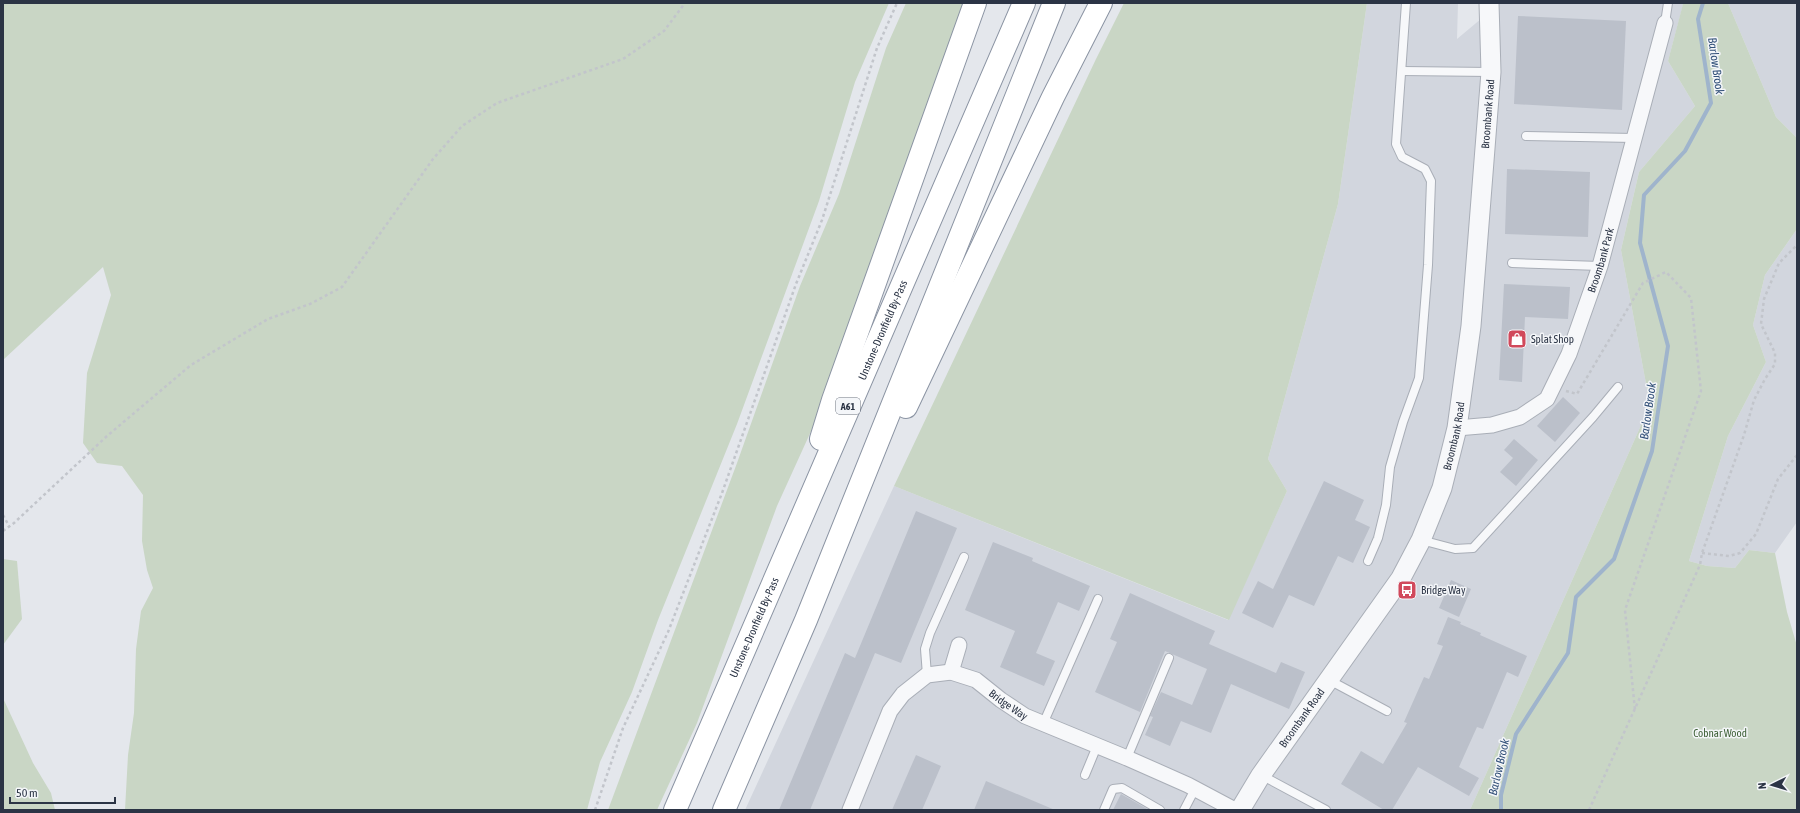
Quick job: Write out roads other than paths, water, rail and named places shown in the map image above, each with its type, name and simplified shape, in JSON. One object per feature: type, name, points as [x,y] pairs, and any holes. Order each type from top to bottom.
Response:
[{"type":"highway","name":"A61","points":[[786,550],[833,400],[975,3]]},
{"type":"highway","name":"Unstone-Dronfield By-Pass","points":[[675,810],[786,550],[1024,3]]},
{"type":"highway","points":[[724,810],[806,620],[1054,3]]},
{"type":"highway","points":[[806,620],[1053,97],[1101,3]]},
{"type":"street","name":"Broombank Road","points":[[1240,810],[1261,774],[1401,578],[1421,540],[1442,488],[1457,428],[1471,326],[1491,72],[1488,3]]},
{"type":"street","name":"Broombank Park","points":[[1457,428],[1492,424],[1520,417],[1547,399],[1569,354],[1600,266],[1665,23]]},
{"type":"street","points":[[951,672],[959,645]]},
{"type":"street","name":"Bridge Way","points":[[850,810],[890,711],[903,694],[927,676],[951,672],[976,680],[1001,700],[1025,716],[1127,758],[1195,789],[1235,810]]},
{"type":"lane","points":[[1368,562],[1378,538],[1386,505],[1390,467],[1403,422],[1419,378],[1428,265],[1431,181],[1424,169],[1402,157],[1396,144],[1406,3]]},
{"type":"lane","points":[[1665,23],[1668,3]]},
{"type":"lane","points":[[1402,71],[1491,72]]},
{"type":"lane","points":[[1526,136],[1634,138]]},
{"type":"lane","points":[[1512,263],[1600,266]]},
{"type":"lane","points":[[1421,540],[1455,549],[1473,548],[1593,417],[1618,387]]},
{"type":"lane","points":[[927,676],[925,650],[930,633],[964,557]]},
{"type":"lane","points":[[1043,724],[1098,599]]},
{"type":"lane","points":[[1127,758],[1169,658]]},
{"type":"lane","points":[[1328,680],[1387,711]]},
{"type":"lane","points":[[1085,775],[1097,746]]},
{"type":"lane","points":[[1261,774],[1326,810]]},
{"type":"lane","points":[[1104,810],[1113,789],[1122,788],[1160,810]]},
{"type":"lane","points":[[1184,810],[1195,789]]},
{"type":"waterway","name":"Barlow Brook","points":[[1501,810],[1501,795],[1516,734],[1568,653],[1576,597],[1614,559],[1652,451],[1668,346],[1640,243],[1644,195],[1685,151],[1711,103],[1698,19],[1703,3]]},
{"type":"place","name":"Splat Shop","points":[[1517,339]]},
{"type":"place","name":"Bridge Way","points":[[1407,590]]},
{"type":"park label","name":"Cobnar Wood","points":[[1720,733]]}]
